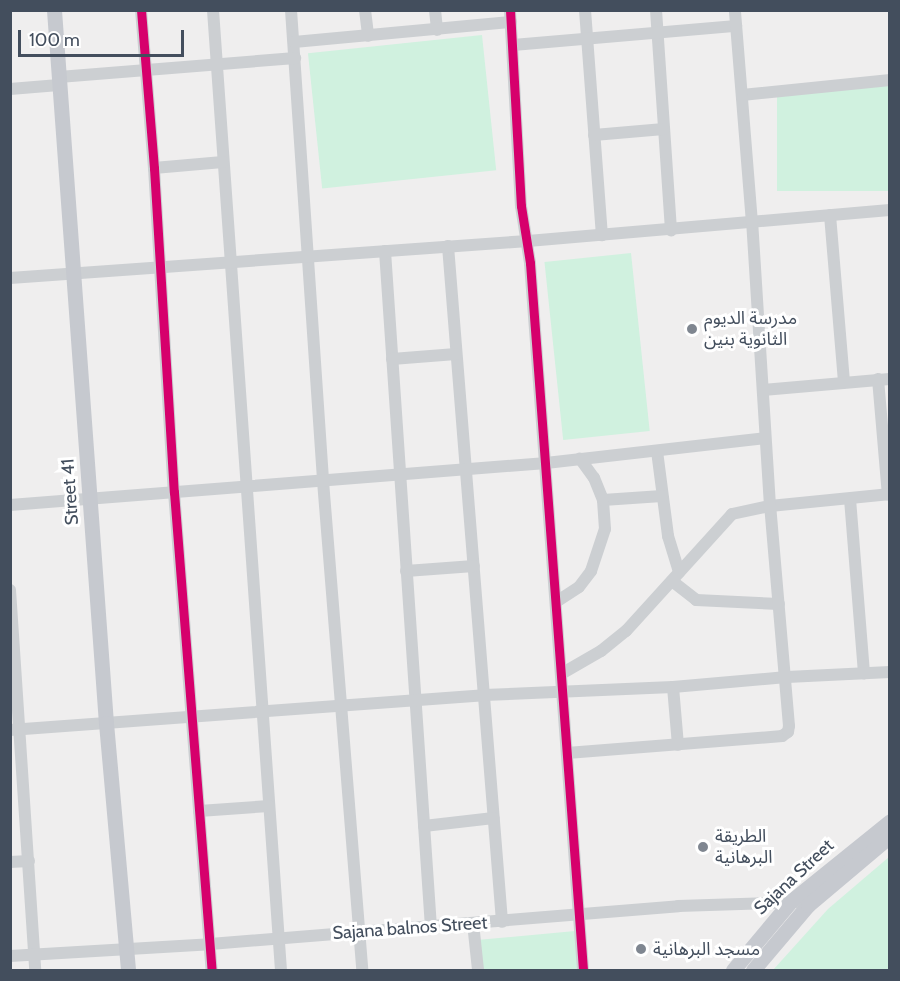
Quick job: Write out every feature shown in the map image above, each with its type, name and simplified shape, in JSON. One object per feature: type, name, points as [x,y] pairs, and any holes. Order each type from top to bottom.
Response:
[{"type":"main road","name":"Street 41","points":[[54,10],[106,723],[128,970]]},
{"type":"main road","name":"Sajana Street","points":[[733,970],[791,901],[834,863],[890,821]]},
{"type":"main road","name":"Sajana Street","points":[[753,970],[808,905],[890,836]]},
{"type":"street","points":[[141,10],[154,168],[174,492],[212,970]]},
{"type":"street","points":[[213,10],[244,488],[280,970]]},
{"type":"street","points":[[291,10],[323,481],[362,970]]},
{"type":"street","points":[[365,10],[368,36]]},
{"type":"street","points":[[435,10],[437,30]]},
{"type":"street","points":[[585,10],[602,235]]},
{"type":"street","points":[[656,10],[671,230]]},
{"type":"street","points":[[567,753],[782,736],[788,732],[787,677],[770,506],[752,223],[735,10]]},
{"type":"street","points":[[294,42],[437,30],[511,16],[521,206],[528,241],[583,970]]},
{"type":"street","points":[[513,45],[736,26]]},
{"type":"street","points":[[10,89],[145,70],[295,58]]},
{"type":"street","points":[[742,95],[890,80]]},
{"type":"street","points":[[594,135],[664,129]]},
{"type":"street","points":[[154,168],[224,162]]},
{"type":"street","points":[[10,278],[671,230],[890,210]]},
{"type":"street","points":[[830,215],[844,382]]},
{"type":"street","points":[[448,246],[502,922]]},
{"type":"street","points":[[386,250],[430,927]]},
{"type":"street","points":[[392,358],[456,354]]},
{"type":"street","points":[[561,674],[601,651],[618,638],[675,577],[724,519],[740,510],[889,495],[884,379],[763,390]]},
{"type":"street","points":[[10,505],[546,463],[765,438]]},
{"type":"street","points":[[657,451],[675,577],[696,600],[780,604]]},
{"type":"street","points":[[556,602],[579,587],[591,571],[605,529],[603,500],[594,478],[580,459]]},
{"type":"street","points":[[603,500],[662,496]]},
{"type":"street","points":[[850,499],[864,673]]},
{"type":"street","points":[[406,571],[474,566]]},
{"type":"street","points":[[10,590],[15,730],[29,861],[35,970]]},
{"type":"street","points":[[15,730],[484,695],[673,687],[787,677],[890,672]]},
{"type":"street","points":[[673,687],[678,745]]},
{"type":"street","points":[[199,811],[269,806]]},
{"type":"street","points":[[424,826],[494,818]]},
{"type":"street","points":[[10,862],[29,861]]},
{"type":"street","name":"Sajana balnos Street","points":[[10,956],[360,933],[678,906],[791,901],[808,905]]},
{"type":"street","points":[[473,924],[478,970]]},
{"type":"green space","points":[[482,35],[496,170],[322,189],[308,53]]},
{"type":"green space","points":[[777,86],[889,86],[889,191],[777,191]]},
{"type":"green space","points":[[631,253],[650,431],[563,440],[544,262]]},
{"type":"green space","points":[[889,857],[889,970],[773,970],[828,909]]},
{"type":"green space","points":[[575,931],[579,970],[480,970],[477,940]]},
{"type":"cycle path","points":[[141,10],[154,168],[174,492],[212,970]]},
{"type":"cycle path","points":[[510,10],[521,206],[530,263],[583,970]]},
{"type":"place","name":"مدرسة الديوم الثانوية بنين","points":[[692,329]]},
{"type":"place","name":"الطريقة البرهانية","points":[[703,847]]},
{"type":"place","name":"مسجد البرهانية","points":[[641,949]]}]
